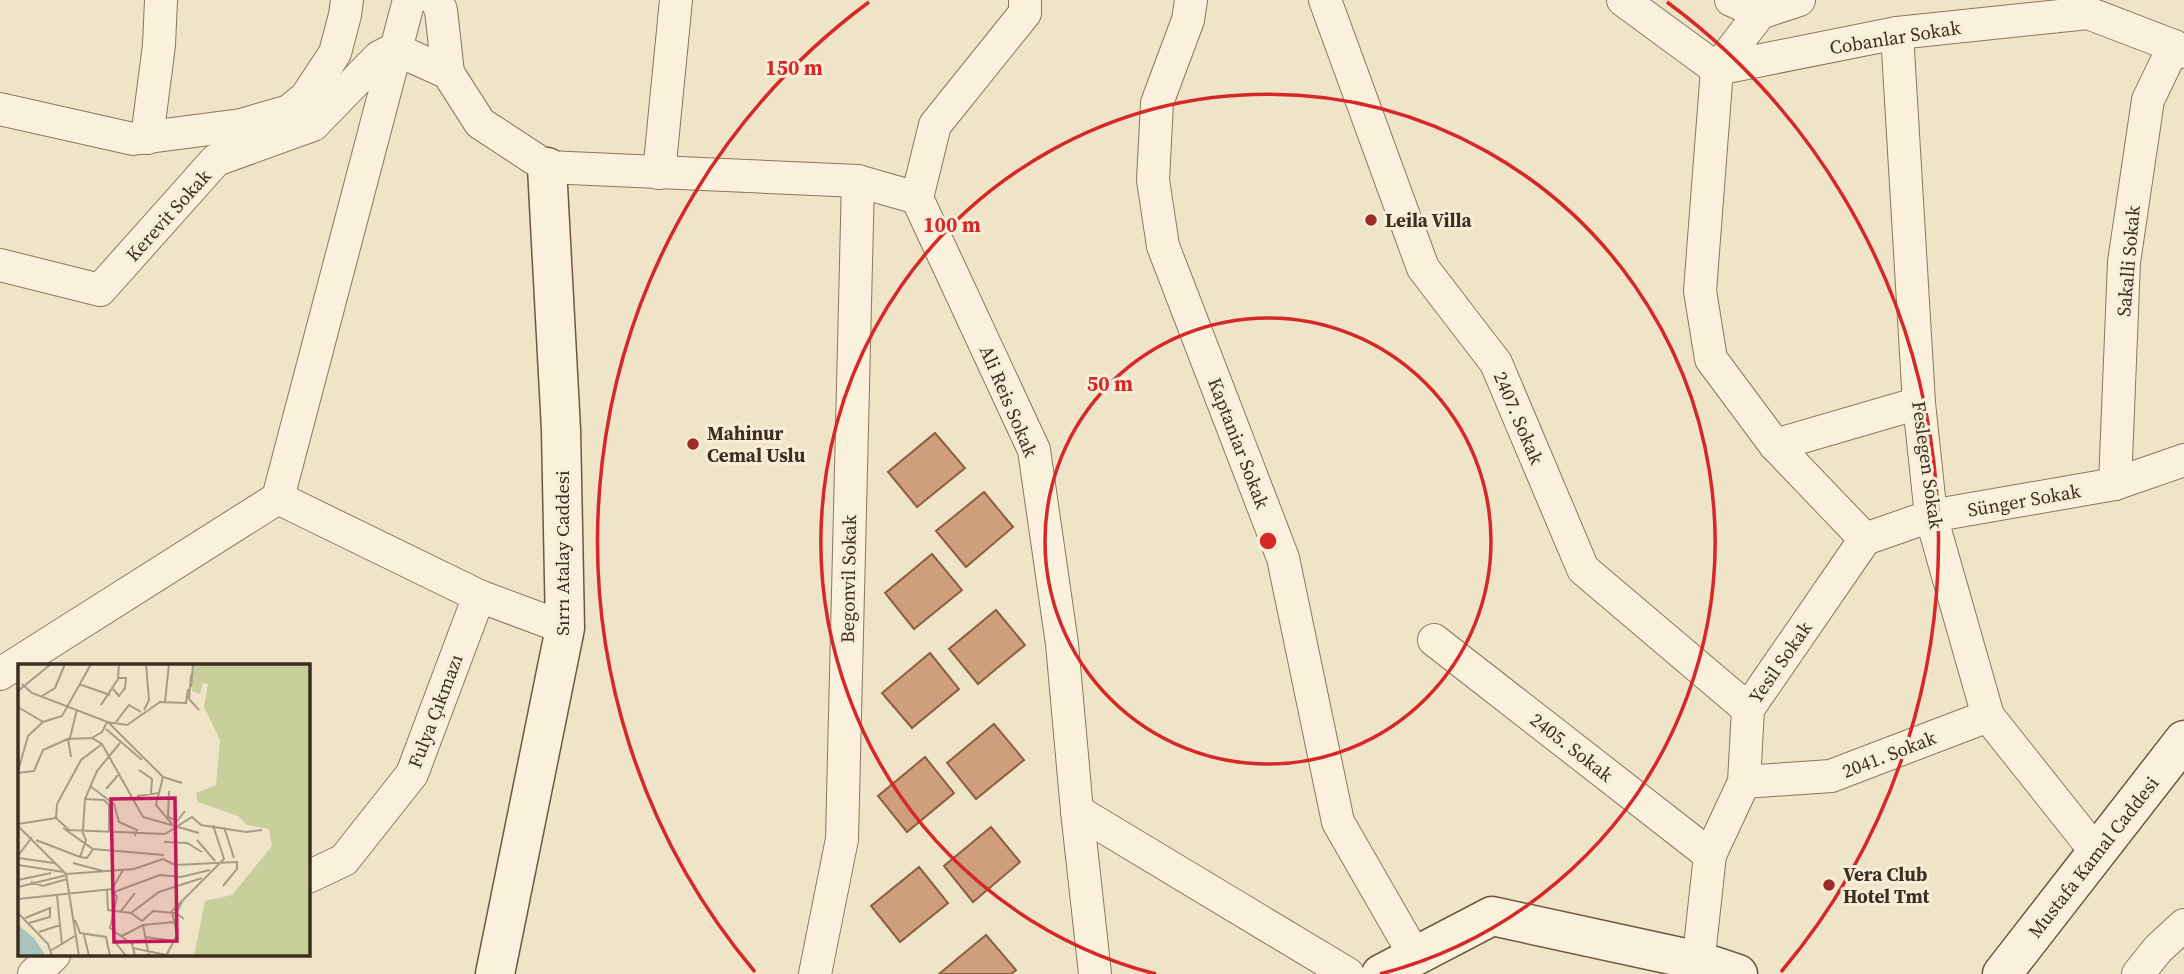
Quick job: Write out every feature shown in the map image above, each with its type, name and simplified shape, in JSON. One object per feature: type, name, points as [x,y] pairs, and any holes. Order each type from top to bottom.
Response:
[{"type":"street","points":[[147,138],[159,45],[161,0]]},
{"type":"street","points":[[0,109],[133,139],[241,125],[289,111],[306,97],[334,53],[347,0]]},
{"type":"street","points":[[0,674],[278,498],[409,0]]},
{"type":"street","points":[[436,0],[441,10],[448,73],[480,123],[547,167],[858,181],[917,198],[935,125],[1025,13],[1025,0]]},
{"type":"street","points":[[659,173],[676,0]]},
{"type":"street","points":[[673,34],[698,0]]},
{"type":"street","name":"Kaptaniar Sokak","points":[[1191,0],[1188,20],[1157,103],[1153,180],[1163,246],[1283,558],[1338,821],[1415,956]]},
{"type":"street","name":"2407. Sokak","points":[[1325,0],[1423,268],[1496,362],[1583,569],[1748,709]]},
{"type":"street","points":[[1623,0],[1717,69]]},
{"type":"street","points":[[1731,0],[1760,13]]},
{"type":"street","points":[[1799,0],[1760,13],[1717,69],[1700,291],[1711,359],[1775,445],[1865,539]]},
{"type":"street","name":"Cobanlar Sokak","points":[[1717,69],[1897,33],[2088,13],[2179,49]]},
{"type":"street","name":"Feslegen Sokak","points":[[1897,33],[1919,403],[1931,516],[1988,716],[2096,853]]},
{"type":"street","points":[[395,49],[448,73]]},
{"type":"street","name":"Kerevit Sokak","points":[[0,265],[100,290],[216,160],[313,125],[379,57],[395,49]]},
{"type":"street","name":"Sakalli Sokak","points":[[2115,484],[2124,262],[2148,100],[2179,49]]},
{"type":"street","name":"Sırrı Atalay Caddesi","points":[[495,974],[565,628],[561,430],[547,167]]},
{"type":"street","name":"Begonvil Sokak","points":[[816,974],[842,839],[858,181]]},
{"type":"street","name":"Ali Reis Sokak","points":[[917,198],[1034,450],[1062,644],[1095,974]]},
{"type":"street","points":[[1775,445],[1919,403]]},
{"type":"street","name":"Sünger Sokak","points":[[1865,539],[1931,516],[2115,484],[2184,460]]},
{"type":"street","points":[[278,498],[479,596],[565,628]]},
{"type":"street","name":"Yesil Sokak","points":[[1698,967],[1710,855],[1744,782],[1748,709],[1865,539]]},
{"type":"street","name":"Fulya Çıkmazı","points":[[310,876],[344,860],[412,774],[479,596]]},
{"type":"street","name":"2405. Sokak","points":[[1434,640],[1710,855]]},
{"type":"street","name":"2041. Sokak","points":[[1744,782],[1831,776],[1988,716]]},
{"type":"street","name":"Mustafa Kamal Caddesi","points":[[2002,974],[2184,740]]},
{"type":"street","points":[[1077,811],[1348,974]]},
{"type":"street","points":[[1381,974],[1492,916],[1698,967],[1738,974]]},
{"type":"street","points":[[2138,974],[2158,949],[2184,925]]},
{"type":"street","points":[[34,974],[53,956]]},
{"type":"building","points":[[935,433],[965,468],[917,507],[888,472]]},
{"type":"building","points":[[984,492],[1013,527],[966,567],[936,531]]},
{"type":"building","points":[[932,554],[962,590],[914,629],[885,593]]},
{"type":"building","points":[[996,610],[1025,645],[978,684],[949,649]]},
{"type":"building","points":[[930,653],[959,689],[912,728],[882,693]]},
{"type":"building","points":[[994,724],[1024,760],[976,799],[947,763]]},
{"type":"building","points":[[925,757],[954,793],[907,832],[878,796]]},
{"type":"building","points":[[991,827],[1020,862],[973,902],[944,866]]},
{"type":"building","points":[[919,867],[948,903],[900,942],[871,906]]},
{"type":"building","points":[[986,935],[1016,970],[1011,974],[939,974]]},
{"type":"place","name":"Leila Villa","points":[[1371,220]]},
{"type":"place","name":"Mahinur Cemal Uslu","points":[[693,444]]},
{"type":"place","name":"Vera Club Hotel Tmt","points":[[1829,885]]}]
